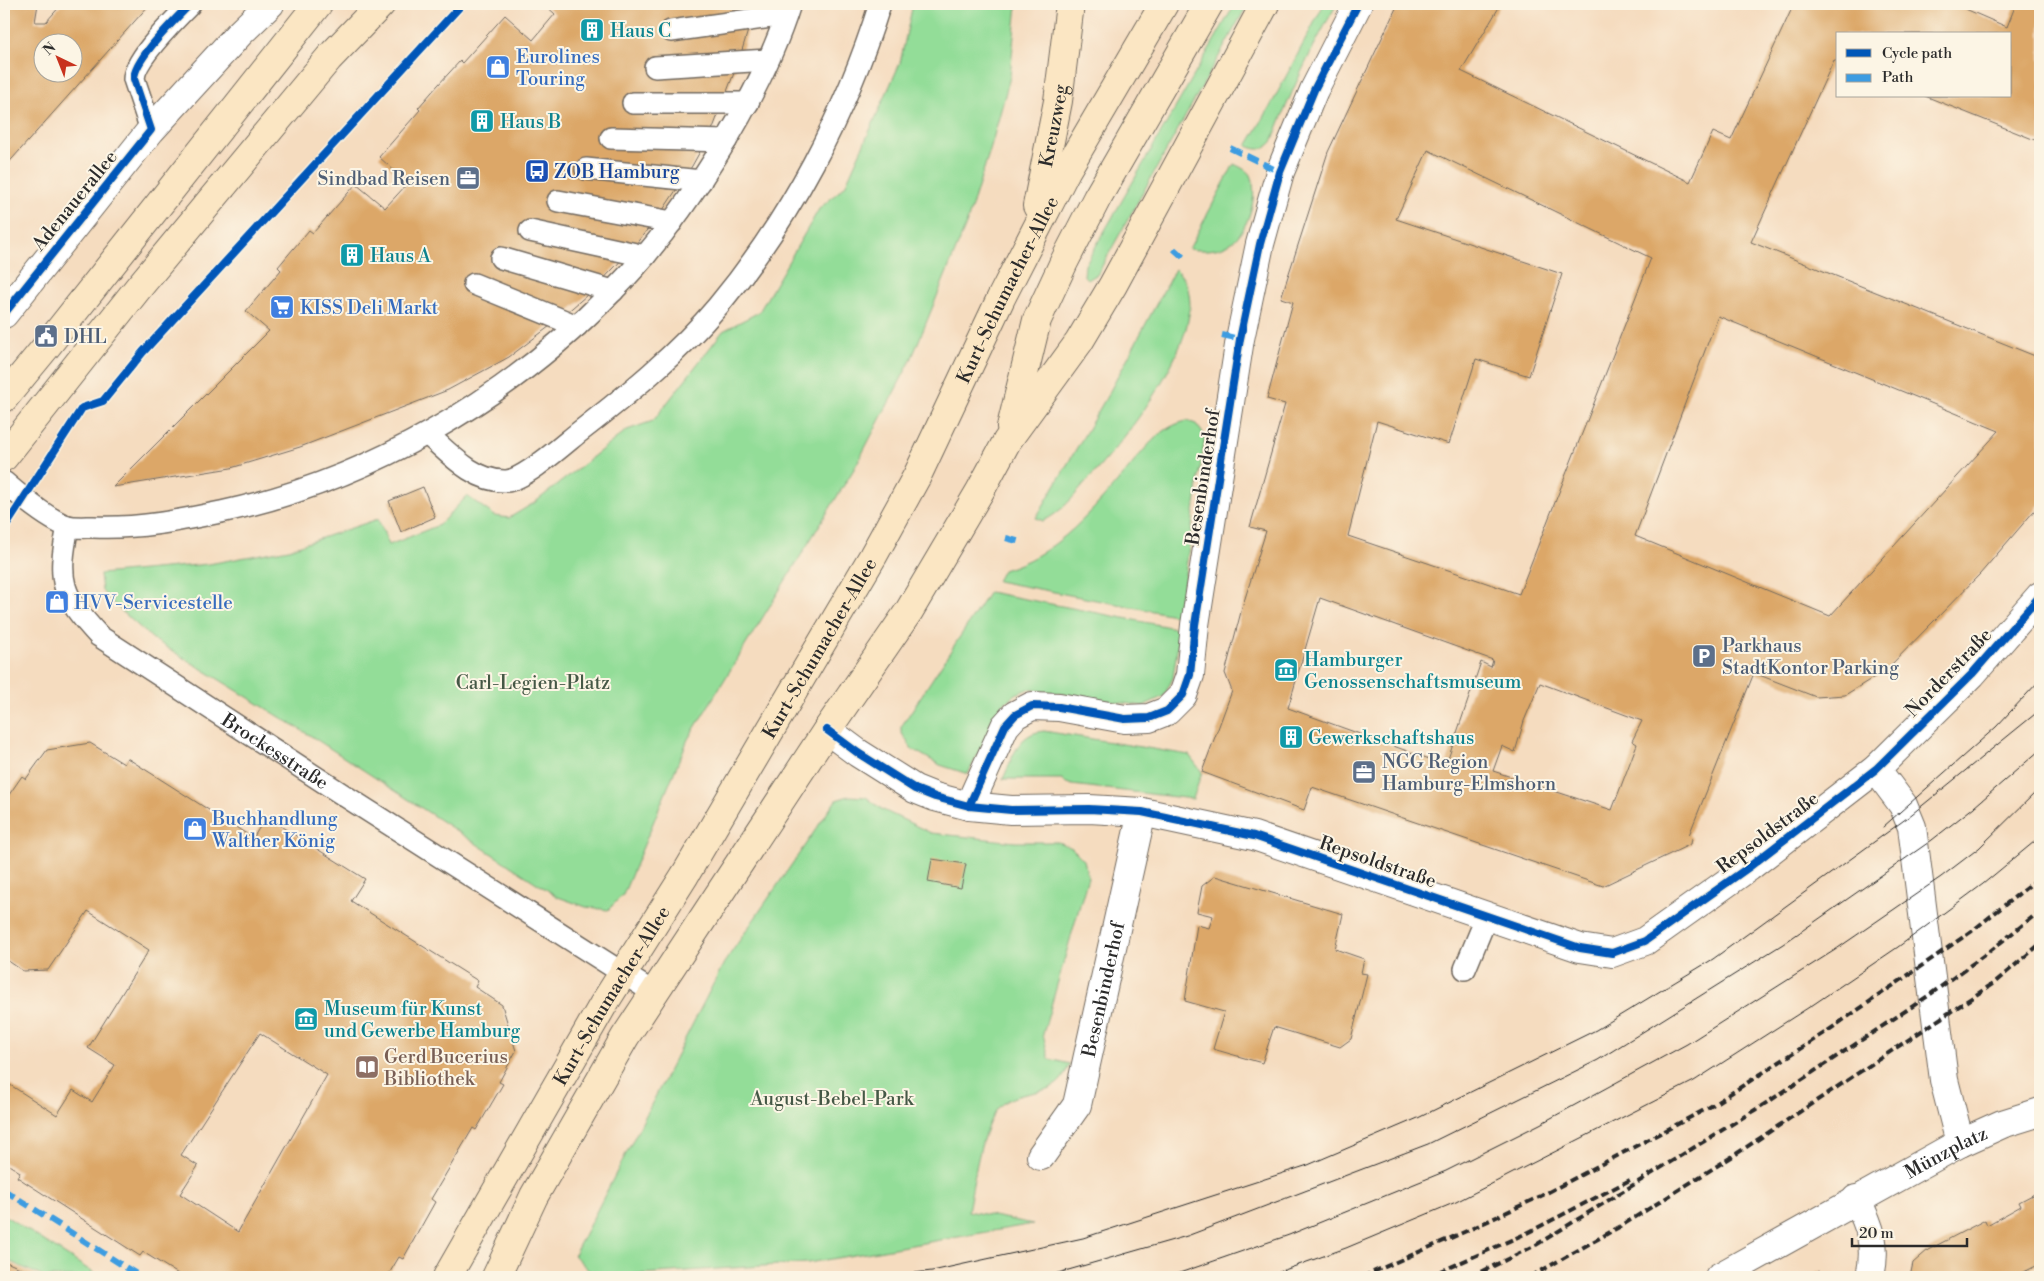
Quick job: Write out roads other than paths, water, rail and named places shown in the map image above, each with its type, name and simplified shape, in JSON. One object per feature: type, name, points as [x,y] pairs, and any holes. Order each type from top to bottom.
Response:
[{"type":"main road","points":[[4,398],[318,4]]},
{"type":"main road","points":[[4,457],[164,256],[329,58],[381,4]]},
{"type":"main road","name":"Kreuzweg","points":[[1028,244],[1054,122],[1070,4]]},
{"type":"main road","name":"Kurt-Schumacher-Allee","points":[[446,1277],[622,974],[685,875],[753,762],[917,476],[1028,244],[1071,163],[1164,4]]},
{"type":"main road","name":"Kurt-Schumacher-Allee","points":[[1007,440],[1037,320],[1097,198],[1209,4]]},
{"type":"main road","name":"Kurt-Schumacher-Allee","points":[[496,1277],[534,1196],[626,1037],[827,730],[909,611],[980,491],[1007,440],[1079,342],[1109,293],[1265,4]]},
{"type":"street","name":"Adenauerallee","points":[[4,314],[151,130],[239,34],[270,4]]},
{"type":"street","name":"Besenbinderhof","points":[[969,806],[1005,726],[1015,715],[1032,706],[1059,707],[1125,719],[1149,718],[1167,711],[1183,695],[1190,676],[1195,625],[1240,339],[1260,244],[1280,172],[1296,131],[1314,90],[1358,4]]},
{"type":"street","name":"Norderstraße","points":[[1876,768],[1972,674],[2040,596]]},
{"type":"street","name":"Repsoldstraße","points":[[827,730],[858,753],[915,789],[935,797],[969,806],[1011,810],[1089,809],[1142,812],[1254,836],[1580,948],[1612,954],[1646,941],[1749,867],[1876,768]]},
{"type":"street","points":[[1876,768],[1903,806],[1912,827],[1944,1080],[1960,1143]]},
{"type":"street","name":"Besenbinderhof","points":[[1041,1156],[1078,1106],[1142,812]]},
{"type":"street","name":"Münzplatz","points":[[1719,1277],[1960,1143],[2002,1124],[2040,1112]]},
{"type":"street","points":[[1856,1200],[1866,1218],[1872,1235],[1870,1277]]},
{"type":"lane","points":[[151,130],[134,79],[134,72],[144,55],[190,4]]},
{"type":"lane","points":[[427,434],[458,461],[478,474],[492,480],[508,481],[528,471],[607,411],[672,354],[717,307],[751,264],[786,213],[820,149],[851,82],[869,39],[880,4]]},
{"type":"lane","points":[[671,31],[788,10]]},
{"type":"lane","points":[[4,482],[23,498],[68,526],[127,528],[176,522],[242,507],[324,482],[375,461],[427,434],[477,404],[530,366],[577,326],[645,256],[672,222],[701,181],[748,103],[788,10]]},
{"type":"lane","points":[[655,67],[768,60]]},
{"type":"lane","points":[[633,103],[748,103]]},
{"type":"lane","points":[[611,138],[726,141]]},
{"type":"lane","points":[[586,169],[701,181]]},
{"type":"lane","points":[[558,201],[672,222]]},
{"type":"lane","points":[[530,231],[645,256]]},
{"type":"lane","points":[[501,258],[613,291]]},
{"type":"lane","points":[[474,284],[577,326]]},
{"type":"lane","name":"Brockesstraße","points":[[68,526],[62,571],[64,590],[81,617],[99,636],[654,993]]},
{"type":"lane","points":[[1465,969],[1487,916]]},
{"type":"tram line","points":[[1883,827],[1996,727],[2040,680]]},
{"type":"tram line","points":[[877,1277],[932,1271],[1083,1238],[1308,1165],[1418,1118],[1596,1030],[1713,959],[1907,818],[2040,710]]},
{"type":"tram line","points":[[1044,1277],[1187,1236],[1428,1144],[1598,1060],[1783,944],[1932,840],[1974,807],[2040,750]]},
{"type":"tram line","points":[[1168,1277],[1289,1235],[1446,1171],[1540,1124],[1687,1044],[1835,950],[1941,877],[1979,848],[2040,788]]},
{"type":"tram line","points":[[1265,1277],[1346,1248],[1456,1202],[1694,1081],[1814,1004],[1898,947],[1983,884],[2040,837]]},
{"type":"railway","points":[[1362,1277],[1541,1196],[1708,1108],[1823,1034],[1972,931],[2040,877]]},
{"type":"railway","points":[[1471,1277],[1536,1245],[1771,1100],[1928,996],[1990,951],[2040,911]]},
{"type":"railway","points":[[1530,1277],[1621,1226],[1733,1156],[1994,983],[2040,944]]},
{"type":"railway","points":[[1428,1277],[1527,1233],[1630,1180]]},
{"type":"place","name":"Haus C","points":[[592,30]]},
{"type":"place","name":"Eurolines Touring","points":[[498,67]]},
{"type":"place","name":"Haus B","points":[[482,121]]},
{"type":"place","name":"ZOB Hamburg","points":[[537,171]]},
{"type":"place","name":"Sindbad Reisen","points":[[468,178]]},
{"type":"place","name":"Haus A","points":[[352,255]]},
{"type":"place","name":"KISS Deli Markt","points":[[282,307]]},
{"type":"place","name":"DHL","points":[[46,336]]},
{"type":"place","name":"HVV-Servicestelle","points":[[57,602]]},
{"type":"place","name":"Parkhaus StadtKontor Parking","points":[[1704,656]]},
{"type":"place","name":"Hamburger Genossenschaftsmuseum","points":[[1286,670]]},
{"type":"place","name":"Gewerkschaftshaus","points":[[1291,737]]},
{"type":"place","name":"NGG Region Hamburg-Elmshorn","points":[[1364,772]]},
{"type":"place","name":"Buchhandlung Walther König","points":[[195,829]]},
{"type":"place","name":"Museum für Kunst und Gewerbe Hamburg","points":[[306,1019]]},
{"type":"place","name":"Gerd Bucerius Bibliothek","points":[[367,1067]]},
{"type":"park label","name":"Carl-Legien-Platz","points":[[533,682]]},
{"type":"park label","name":"August-Bebel-Park","points":[[832,1098]]}]
